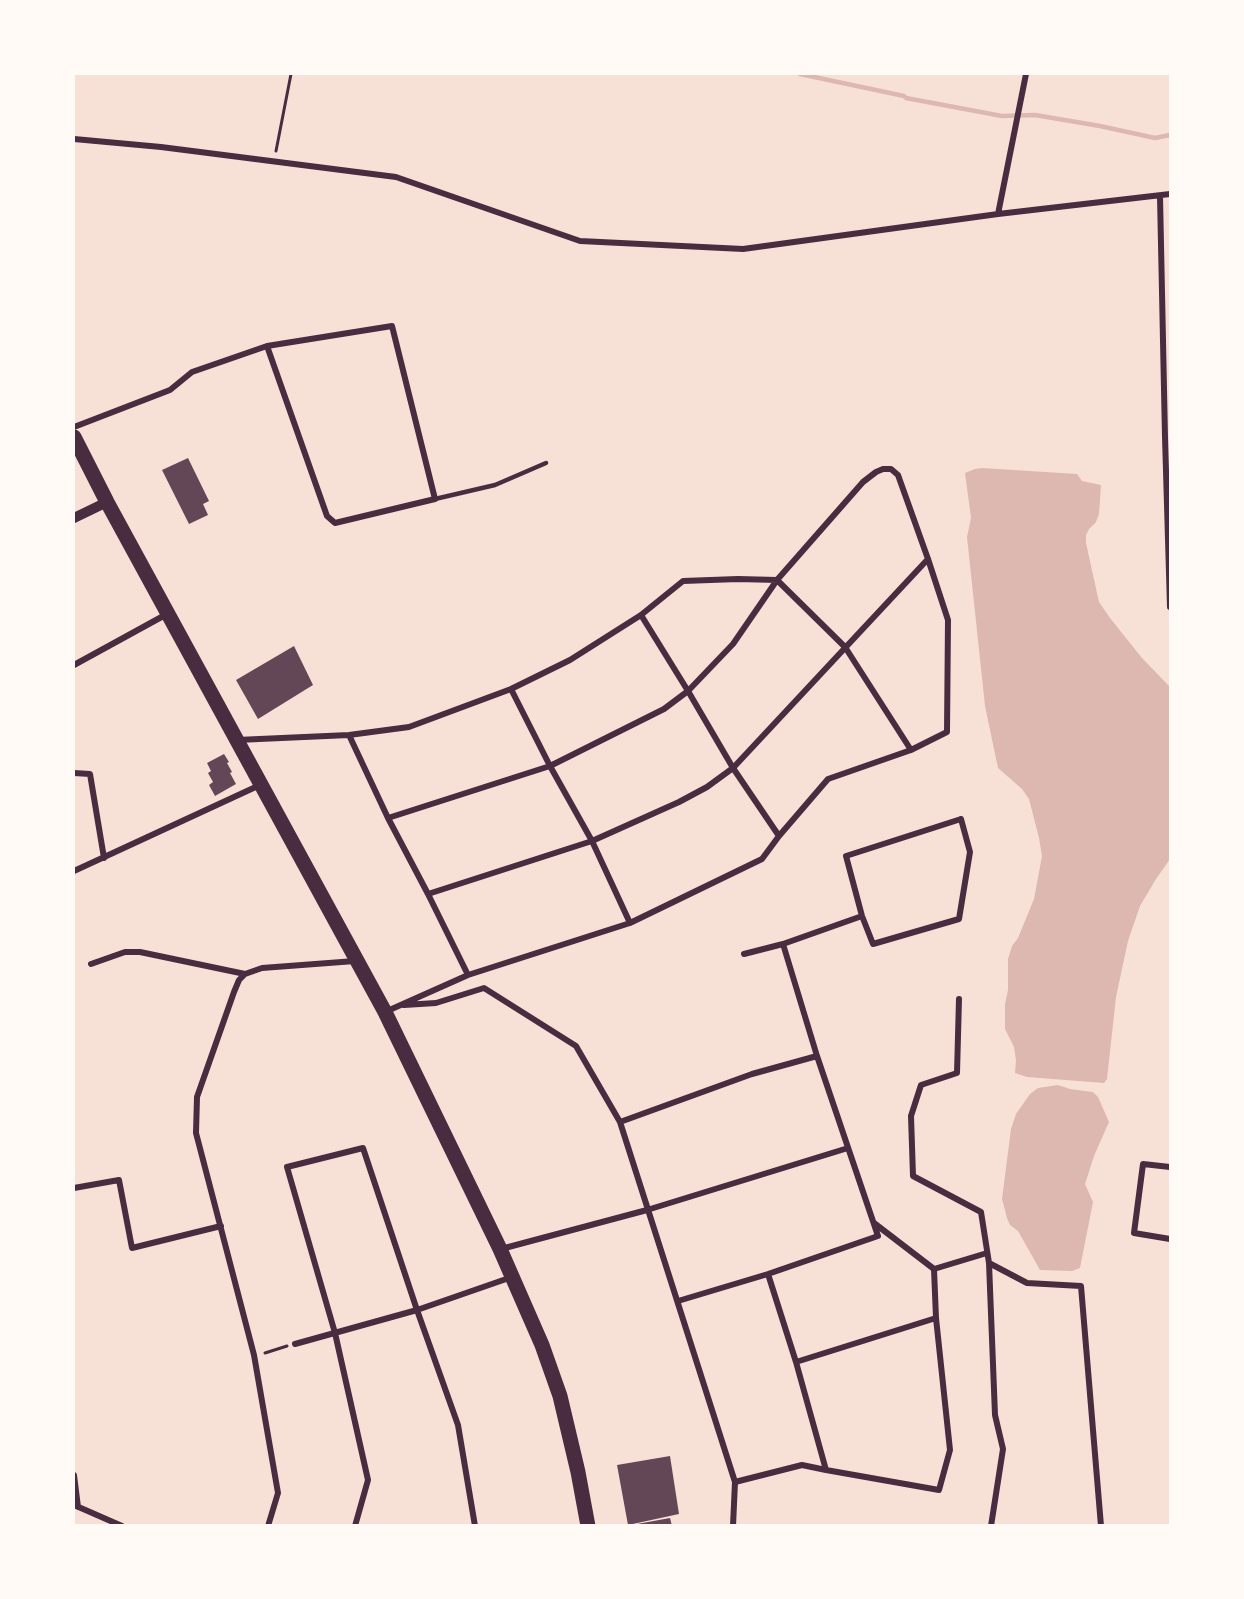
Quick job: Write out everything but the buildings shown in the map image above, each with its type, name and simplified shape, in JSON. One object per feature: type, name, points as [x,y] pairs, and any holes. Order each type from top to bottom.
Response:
[{"type":"main road","points":[[74,437],[167,614],[356,961],[391,1009],[513,1276],[542,1345],[560,1396],[588,1526]]},
{"type":"street","points":[[998,214],[1026,74]]},
{"type":"street","points":[[74,139],[160,147],[396,177],[580,241],[743,249],[998,214],[1170,194]]},
{"type":"street","points":[[1160,196],[1162,341],[1168,437],[1170,607]]},
{"type":"street","points":[[74,427],[170,390],[192,372],[267,346],[392,326],[435,499],[335,523],[327,516],[267,346]]},
{"type":"street","points":[[1162,341],[1170,342]]},
{"type":"street","points":[[388,818],[550,766],[664,709],[688,691],[733,644],[777,580],[863,482],[883,469],[891,469],[898,475],[948,620],[947,732],[911,750],[828,779],[762,859],[630,923],[468,975],[391,1009]]},
{"type":"street","points":[[74,518],[107,502]]},
{"type":"street","points":[[428,894],[592,841],[680,802],[707,787],[733,768],[928,559]]},
{"type":"street","points":[[236,740],[349,735],[410,727],[511,689],[570,660],[641,615],[683,581],[738,579],[777,580],[845,647],[911,750]]},
{"type":"street","points":[[75,662],[167,614]]},
{"type":"street","points":[[641,615],[733,768],[779,836]]},
{"type":"street","points":[[511,689],[592,841],[630,923]]},
{"type":"street","points":[[349,735],[388,818],[468,975]]},
{"type":"street","points":[[74,773],[90,774],[104,858]]},
{"type":"street","points":[[74,871],[261,785]]},
{"type":"street","points":[[961,819],[970,852],[959,919],[873,944],[862,916],[846,856],[961,819]]},
{"type":"street","points":[[744,954],[783,944],[862,916]]},
{"type":"street","points":[[678,1301],[768,1274],[878,1236],[817,1056],[783,944]]},
{"type":"street","points":[[91,964],[125,952],[140,952],[245,974]]},
{"type":"street","points":[[268,1526],[279,1493],[254,1356],[196,1133],[197,1097],[234,992],[239,980],[245,974],[262,968],[356,961]]},
{"type":"street","points":[[391,1009],[436,1003],[484,988],[576,1046],[620,1122],[735,1482],[733,1526]]},
{"type":"street","points":[[959,999],[957,1074],[921,1084],[911,1116],[913,1176],[981,1212],[989,1263],[995,1415],[1003,1449],[991,1526]]},
{"type":"street","points":[[620,1122],[752,1074],[817,1056]]},
{"type":"street","points":[[355,1526],[368,1480],[335,1333],[287,1167],[363,1148],[458,1425],[475,1526]]},
{"type":"street","points":[[500,1249],[647,1210],[848,1148]]},
{"type":"street","points":[[1170,1167],[1143,1164],[1134,1233],[1170,1239]]},
{"type":"street","points":[[74,1188],[119,1180],[132,1248],[221,1226]]},
{"type":"street","points":[[874,1223],[934,1269]]},
{"type":"street","points":[[934,1269],[987,1253]]},
{"type":"street","points":[[989,1263],[1027,1284],[1082,1286],[1101,1526]]},
{"type":"street","points":[[735,1482],[802,1465],[939,1490],[950,1450],[936,1318],[934,1269]]},
{"type":"street","points":[[768,1274],[796,1362],[826,1470]]},
{"type":"street","points":[[295,1344],[417,1310],[513,1276]]},
{"type":"street","points":[[796,1362],[936,1318]]},
{"type":"street","points":[[74,1475],[76,1506],[122,1526]]},
{"type":"lane","points":[[435,499],[495,485],[546,463]]},
{"type":"path","points":[[274,162],[291,74]]},
{"type":"path","points":[[254,1356],[295,1344]]},
{"type":"shaded area","points":[[982,468],[1077,474],[1082,481],[1101,485],[1099,514],[1086,535],[1099,602],[1142,658],[1170,687],[1170,859],[1140,906],[1128,941],[1116,997],[1107,1079],[1104,1083],[1027,1077],[1015,1073],[1014,1047],[1005,1029],[1008,959],[1034,899],[1042,856],[1029,799],[1022,789],[998,768],[985,706],[967,537],[971,518],[965,473]]},
{"type":"shaded area","points":[[1058,1085],[1093,1092],[1098,1097],[1109,1122],[1085,1184],[1093,1202],[1080,1268],[1072,1271],[1040,1270],[1018,1231],[1010,1225],[1002,1199],[1011,1129],[1016,1114],[1030,1094],[1038,1088]]},
{"type":"waterway","points":[[800,74],[906,98],[1002,116],[1035,115],[1155,138],[1170,135]]}]
